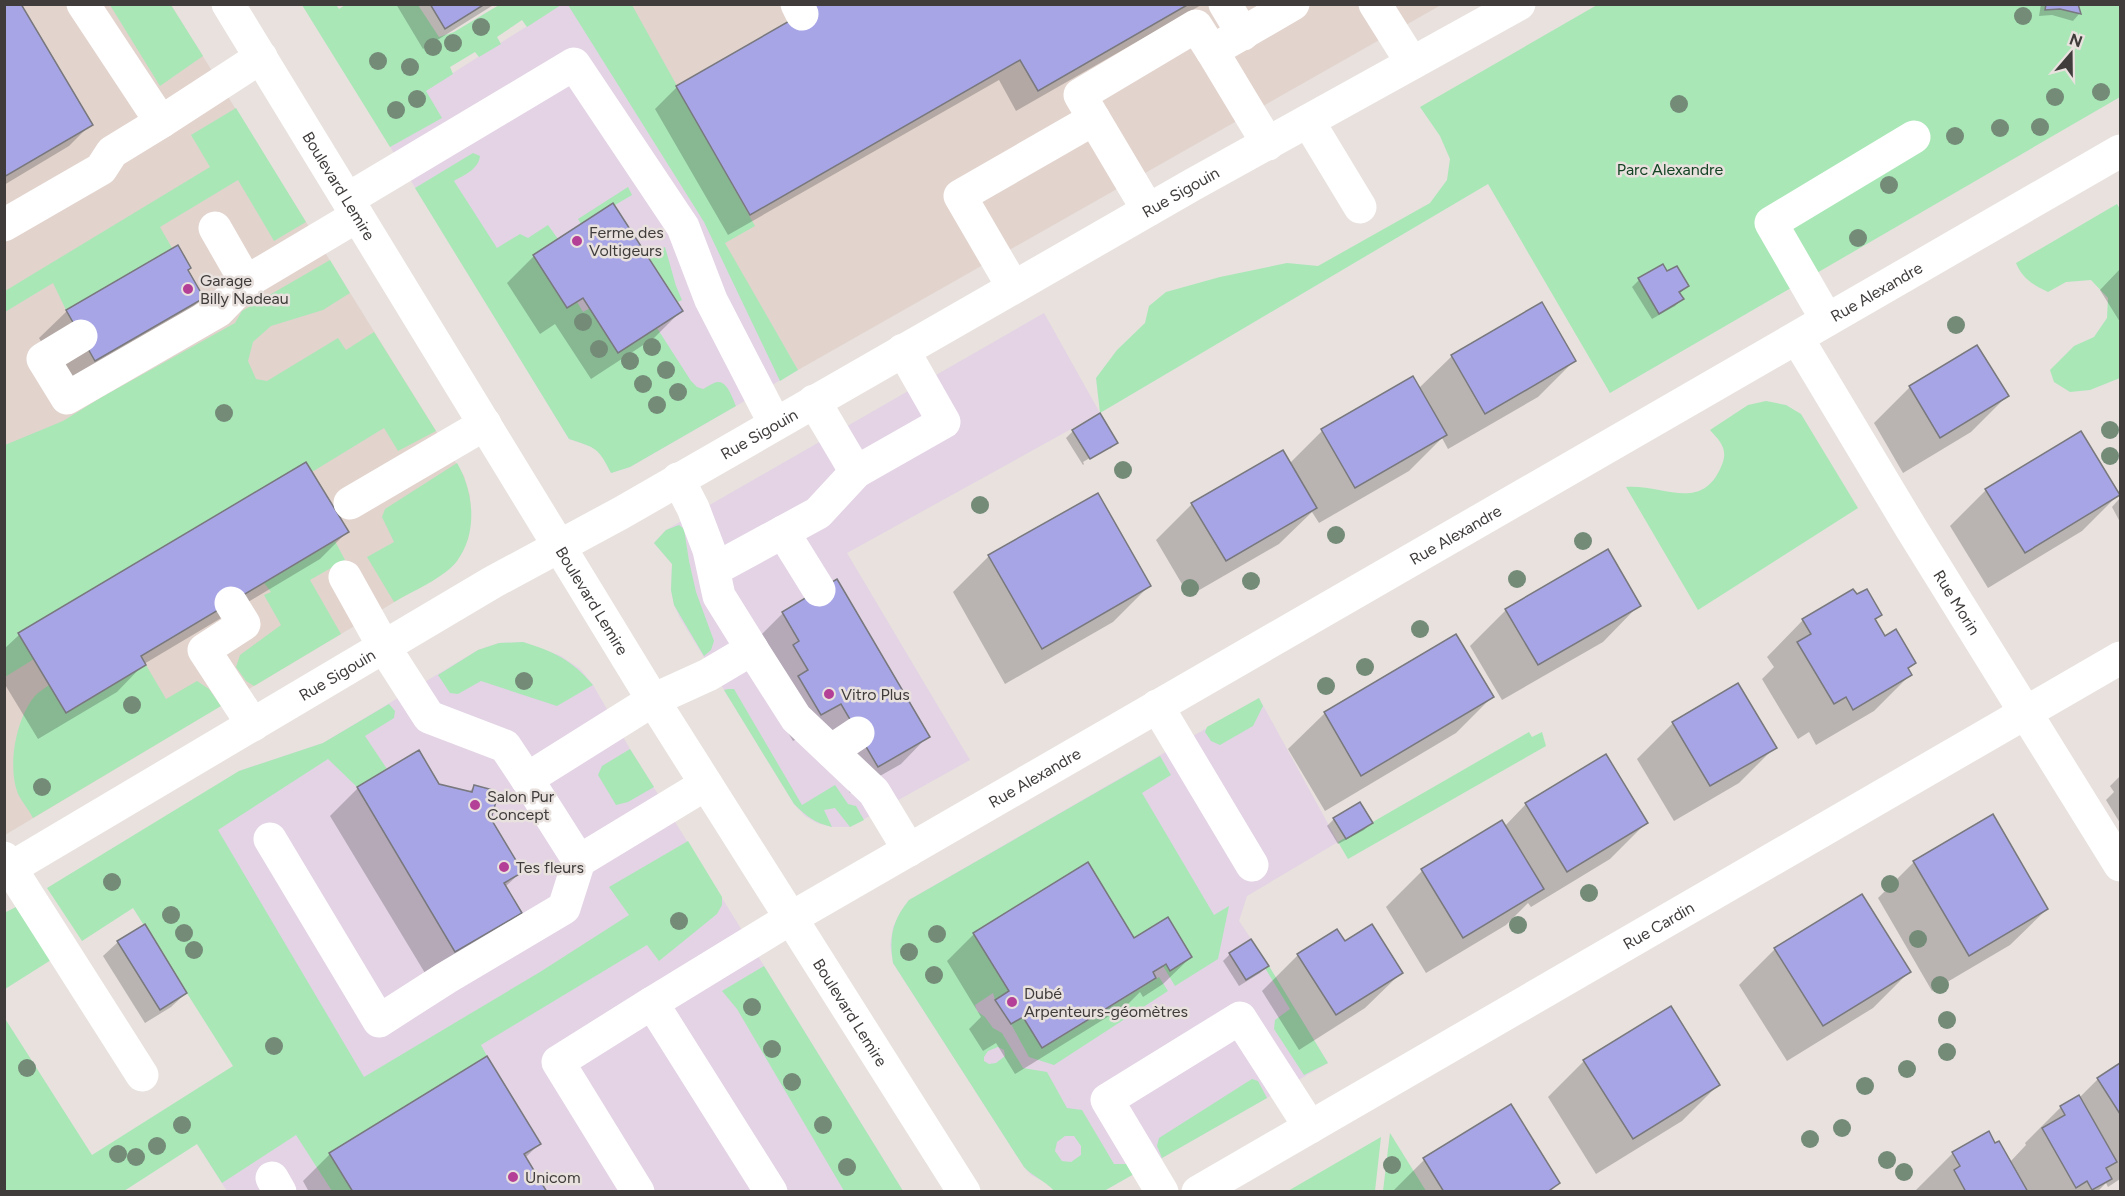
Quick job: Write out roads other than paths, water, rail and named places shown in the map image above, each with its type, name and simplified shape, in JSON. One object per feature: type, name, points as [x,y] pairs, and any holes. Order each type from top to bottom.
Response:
[{"type":"street","points":[[83,4],[161,122]]},
{"type":"street","name":"Boulevard Lemire","points":[[228,4],[653,700],[964,1191]]},
{"type":"street","points":[[1226,4],[1243,34]]},
{"type":"street","points":[[1212,51],[1293,4]]},
{"type":"street","points":[[1375,4],[1412,63]]},
{"type":"street","name":"Rue Sigouin","points":[[6,866],[494,582],[1148,210],[1519,4]]},
{"type":"street","points":[[1148,210],[1080,95],[1099,69],[1196,26],[1268,144]]},
{"type":"street","points":[[4,225],[101,169],[112,152],[261,57]]},
{"type":"street","points":[[81,336],[43,359],[67,398],[220,310],[246,282],[353,207],[573,64],[683,227],[711,300],[775,424]]},
{"type":"street","points":[[1013,287],[960,196],[1094,118]]},
{"type":"street","points":[[1308,121],[1360,207]]},
{"type":"street","points":[[1827,320],[1770,223],[1914,137]]},
{"type":"street","name":"Rue Alexandre","points":[[638,1191],[558,1062],[791,918],[2121,151]]},
{"type":"street","points":[[215,228],[246,282]]},
{"type":"street","name":"Rue Morin","points":[[1797,338],[1911,528],[2121,865]]},
{"type":"street","points":[[715,569],[818,513],[856,472],[944,422],[903,350]]},
{"type":"street","points":[[814,401],[856,472]]},
{"type":"street","points":[[350,503],[485,424]]},
{"type":"street","points":[[678,479],[693,508],[715,569],[719,596],[796,718],[874,792],[909,850]]},
{"type":"street","points":[[783,532],[819,590]]},
{"type":"street","points":[[345,577],[384,647],[429,717],[505,746],[579,861]]},
{"type":"street","points":[[231,603],[244,624],[204,650],[253,724]]},
{"type":"street","points":[[527,779],[653,700],[708,675],[752,649]]},
{"type":"street","name":"Rue Cardin","points":[[1198,1191],[2121,658]]},
{"type":"street","points":[[1157,706],[1252,865]]},
{"type":"street","points":[[831,751],[858,733]]},
{"type":"street","points":[[270,839],[379,1021],[564,908],[579,861],[706,784]]},
{"type":"street","points":[[6,866],[142,1075]]},
{"type":"street","points":[[652,1003],[771,1191]]},
{"type":"street","points":[[1162,1191],[1107,1100],[1240,1018],[1310,1127]]},
{"type":"place","name":"Ferme des Voltigeurs","points":[[577,241]]},
{"type":"place","name":"Garage Billy Nadeau","points":[[188,289]]},
{"type":"place","name":"Vitro Plus","points":[[829,694]]},
{"type":"place","name":"Salon Pur Concept","points":[[475,805]]},
{"type":"place","name":"Tes fleurs","points":[[504,867]]},
{"type":"place","name":"Dubé Arpenteurs-géomètres","points":[[1012,1002]]},
{"type":"place","name":"Unicom","points":[[513,1177]]},
{"type":"park label","name":"Parc Alexandre","points":[[1670,169]]}]
